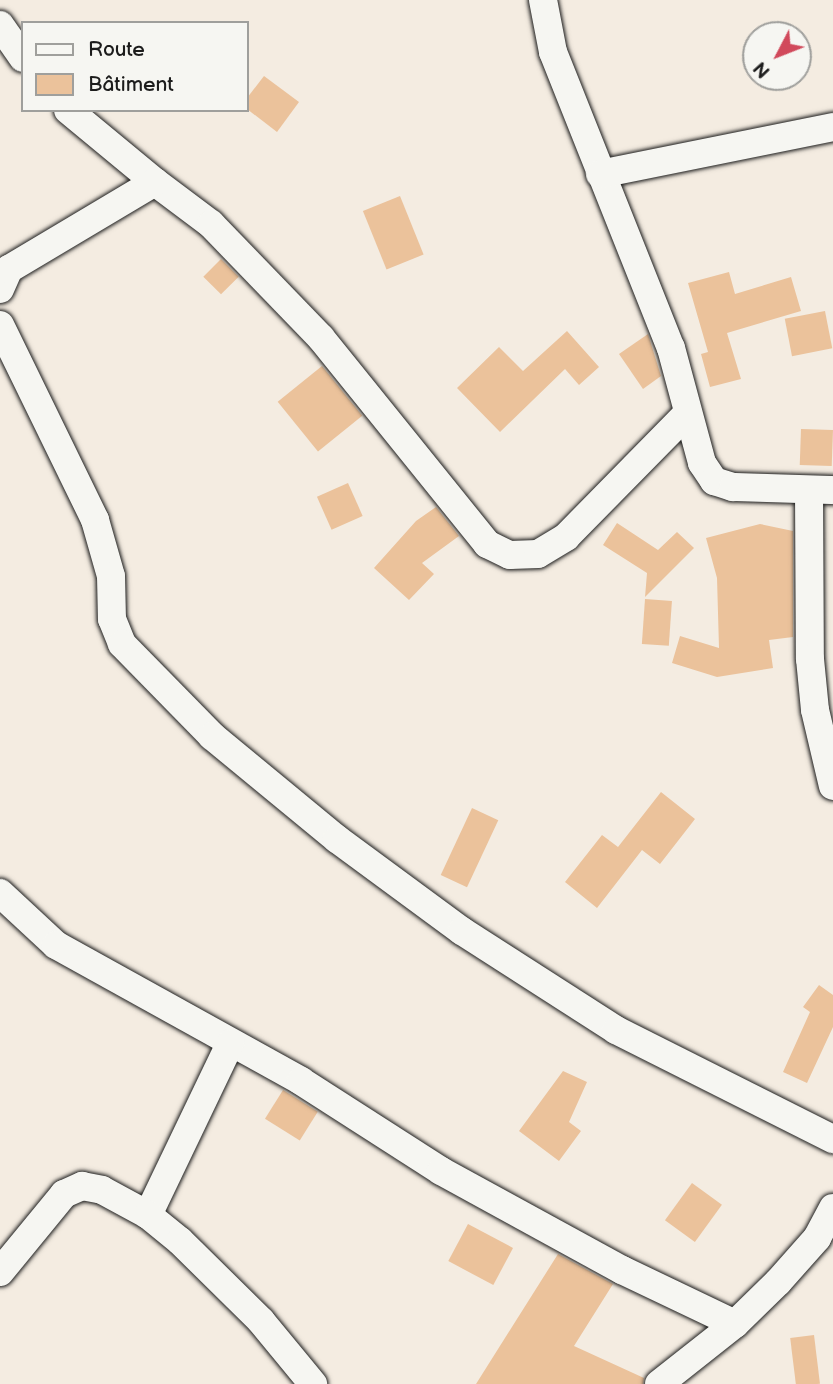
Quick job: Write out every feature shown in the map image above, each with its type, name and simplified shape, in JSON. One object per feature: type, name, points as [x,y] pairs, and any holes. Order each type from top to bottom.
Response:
[{"type":"street","points":[[543,0],[553,52],[671,348],[702,463],[714,481],[733,487],[821,491],[822,659],[815,710],[833,786]]},
{"type":"street","points":[[0,25],[21,55]]},
{"type":"street","points":[[70,112],[155,183],[211,224],[321,338],[487,544],[510,555],[538,554],[566,537],[688,412]]},
{"type":"street","points":[[600,174],[833,127]]},
{"type":"street","points":[[0,289],[9,269],[155,183]]},
{"type":"street","points":[[0,325],[95,520],[111,576],[112,620],[122,644],[212,736],[337,839],[473,938],[616,1030],[833,1139]]},
{"type":"street","points":[[0,893],[56,945],[230,1044],[301,1081],[441,1171],[622,1270],[735,1324]]},
{"type":"street","points":[[148,1215],[230,1044]]},
{"type":"street","points":[[0,1272],[64,1194],[82,1186],[102,1190],[148,1215],[180,1241],[261,1321],[313,1384]]},
{"type":"street","points":[[659,1384],[735,1324],[817,1238],[833,1208]]},
{"type":"building","points":[[264,76],[299,102],[277,132],[248,110],[248,97]]},
{"type":"building","points":[[400,196],[424,254],[387,269],[363,211]]},
{"type":"building","points":[[221,259],[239,277],[221,294],[203,277]]},
{"type":"building","points":[[729,272],[735,294],[791,277],[801,311],[727,333],[741,379],[710,387],[701,354],[708,352],[688,283]]},
{"type":"building","points":[[825,311],[832,348],[792,356],[785,319]]},
{"type":"building","points":[[567,331],[599,367],[579,385],[565,369],[500,432],[457,388],[499,347],[523,371]]},
{"type":"building","points":[[648,334],[661,376],[643,389],[619,354]]},
{"type":"building","points":[[322,366],[362,416],[318,452],[278,402]]},
{"type":"building","points":[[801,429],[833,430],[832,466],[800,465]]},
{"type":"building","points":[[348,483],[363,516],[332,530],[317,497]]},
{"type":"building","points":[[436,507],[459,536],[422,563],[434,574],[409,600],[374,568],[416,521]]},
{"type":"building","points":[[617,523],[658,550],[677,532],[694,548],[645,597],[647,573],[603,545]]},
{"type":"building","points":[[760,524],[793,531],[793,637],[769,640],[773,668],[717,677],[672,663],[680,636],[719,648],[717,578],[706,538]]},
{"type":"building","points":[[645,599],[672,601],[669,646],[642,644]]},
{"type":"building","points":[[661,792],[695,819],[660,864],[642,850],[597,908],[565,882],[602,835],[618,847]]},
{"type":"building","points":[[472,808],[498,820],[467,887],[441,875]]},
{"type":"building","points":[[819,985],[833,995],[833,1027],[807,1083],[783,1072],[810,1012],[803,1007]]},
{"type":"building","points":[[563,1071],[587,1082],[569,1122],[581,1131],[559,1161],[519,1131]]},
{"type":"building","points":[[283,1090],[318,1112],[300,1141],[265,1119]]},
{"type":"building","points":[[692,1183],[722,1205],[695,1242],[665,1220]]},
{"type":"building","points":[[468,1224],[513,1248],[493,1285],[448,1261]]},
{"type":"building","points":[[558,1254],[613,1284],[574,1346],[644,1378],[643,1384],[476,1384]]},
{"type":"building","points":[[814,1335],[820,1384],[796,1384],[790,1338]]}]
